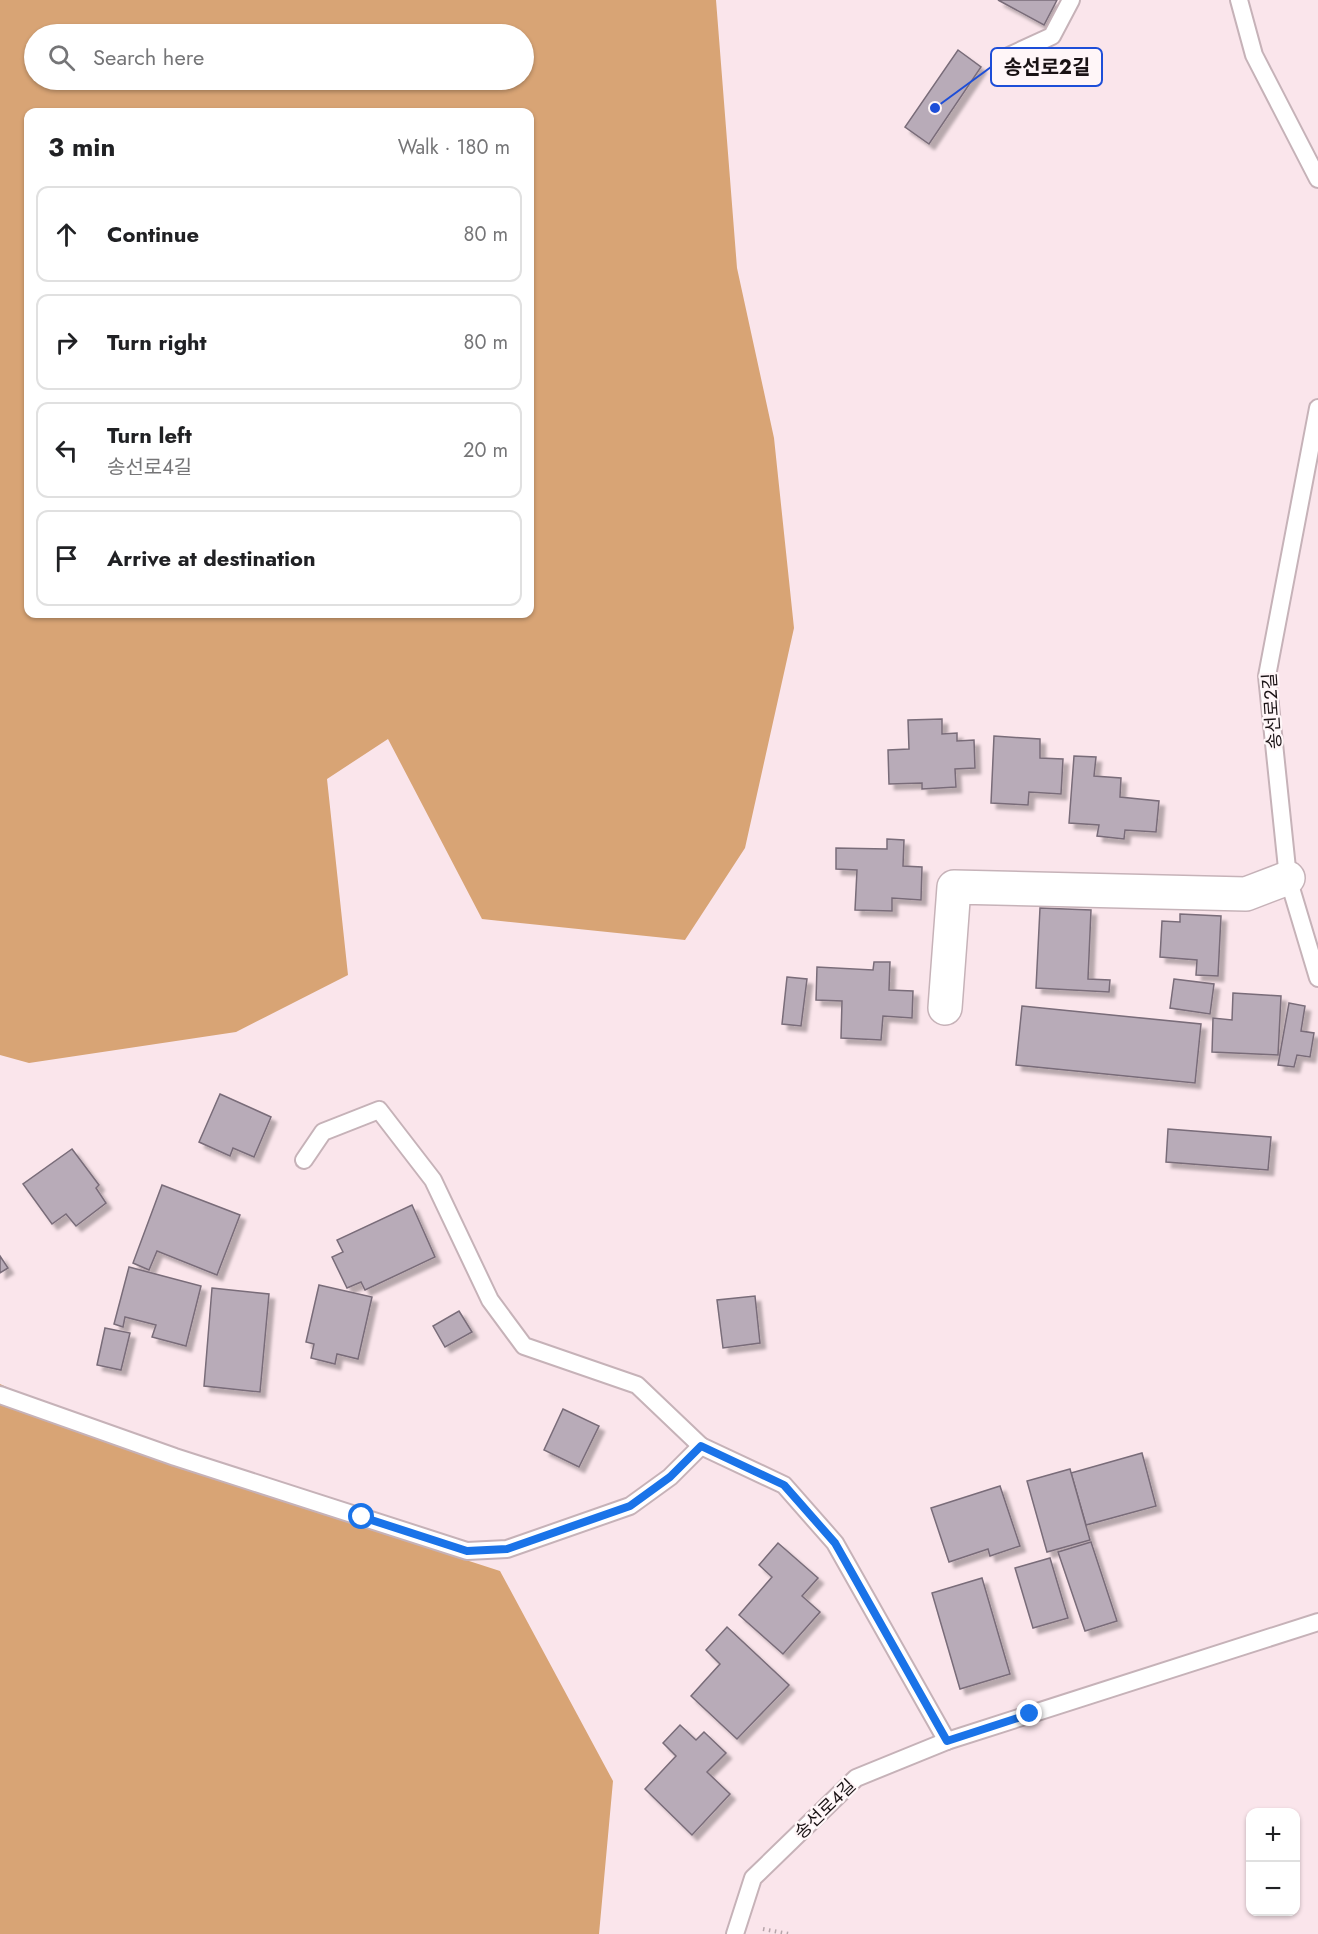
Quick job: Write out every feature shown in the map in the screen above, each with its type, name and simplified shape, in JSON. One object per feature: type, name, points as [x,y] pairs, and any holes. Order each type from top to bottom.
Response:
[{"type":"street","points":[[945,1008],[954,887],[1246,894],[1288,879]]},
{"type":"lane","points":[[1000,60],[1052,36],[1071,0]]},
{"type":"lane","points":[[1239,0],[1254,55],[1318,179]]},
{"type":"lane","name":"송선로2길","points":[[1318,408],[1267,676],[1288,879],[1318,978]]},
{"type":"lane","points":[[304,1160],[323,1132],[379,1110],[434,1180],[490,1300],[524,1346],[637,1384],[701,1446],[784,1485],[835,1543],[947,1741]]},
{"type":"lane","points":[[0,1395],[175,1457],[467,1551],[507,1549],[630,1506],[670,1477],[701,1446]]},
{"type":"lane","name":"송선로4길","points":[[735,1934],[753,1878],[856,1778],[947,1741],[1318,1622]]},
{"type":"shaded area","points":[[0,0],[716,0],[737,268],[774,438],[794,628],[745,848],[685,940],[482,919],[388,739],[327,779],[348,975],[236,1032],[29,1063],[0,1055]]},
{"type":"shaded area","points":[[0,1384],[181,1468],[500,1571],[613,1781],[599,1934],[0,1934]]},
{"type":"building","points":[[998,0],[1057,0],[1044,25]]},
{"type":"building","points":[[958,50],[981,67],[929,144],[905,127]]},
{"type":"building","points":[[942,719],[942,734],[957,733],[957,741],[974,740],[975,768],[955,769],[956,787],[922,789],[922,783],[889,784],[888,750],[909,749],[908,720]]},
{"type":"building","points":[[994,736],[1040,739],[1040,758],[1063,759],[1061,794],[1029,792],[1028,805],[991,803]]},
{"type":"building","points":[[1074,756],[1096,757],[1094,776],[1121,778],[1120,797],[1159,801],[1156,832],[1125,830],[1124,839],[1097,836],[1099,825],[1069,823]]},
{"type":"building","points":[[887,839],[904,840],[903,866],[922,867],[921,900],[892,898],[892,911],[855,910],[857,870],[836,869],[836,848],[887,849]]},
{"type":"building","points":[[1040,908],[1091,910],[1088,979],[1110,980],[1109,992],[1036,988]]},
{"type":"building","points":[[1180,914],[1221,916],[1218,976],[1196,975],[1197,960],[1160,957],[1162,921],[1180,922]]},
{"type":"building","points":[[874,962],[890,962],[889,990],[913,991],[912,1018],[883,1016],[881,1040],[841,1038],[842,1001],[816,1000],[817,967],[873,970]]},
{"type":"building","points":[[787,977],[807,979],[801,1026],[782,1024]]},
{"type":"building","points":[[1174,979],[1214,984],[1210,1014],[1170,1008]]},
{"type":"building","points":[[1233,993],[1281,996],[1278,1055],[1212,1052],[1213,1018],[1232,1020]]},
{"type":"building","points":[[1289,1003],[1305,1006],[1301,1031],[1314,1033],[1310,1057],[1297,1055],[1294,1067],[1278,1065]]},
{"type":"building","points":[[1022,1006],[1201,1024],[1195,1083],[1016,1065]]},
{"type":"building","points":[[220,1094],[271,1117],[254,1157],[233,1148],[230,1156],[199,1142]]},
{"type":"building","points":[[1168,1129],[1271,1137],[1268,1170],[1166,1162]]},
{"type":"building","points":[[72,1149],[99,1185],[96,1188],[106,1203],[76,1226],[66,1214],[52,1224],[23,1184]]},
{"type":"building","points":[[162,1185],[240,1215],[217,1275],[157,1251],[149,1270],[133,1263]]},
{"type":"building","points":[[412,1205],[435,1257],[365,1290],[361,1282],[347,1288],[332,1257],[343,1252],[337,1240]]},
{"type":"building","points":[[0,1256],[8,1268],[0,1273]]},
{"type":"building","points":[[129,1267],[201,1286],[186,1346],[152,1337],[156,1325],[125,1317],[123,1327],[114,1324]]},
{"type":"building","points":[[319,1285],[372,1297],[358,1359],[337,1354],[335,1364],[311,1358],[314,1344],[306,1342]]},
{"type":"building","points":[[212,1288],[269,1294],[260,1392],[204,1386]]},
{"type":"building","points":[[755,1296],[760,1343],[723,1348],[717,1300]]},
{"type":"building","points":[[459,1311],[472,1332],[445,1347],[433,1326]]},
{"type":"building","points":[[105,1328],[130,1333],[121,1370],[97,1365]]},
{"type":"building","points":[[563,1409],[599,1426],[579,1467],[544,1450]]},
{"type":"building","points":[[1142,1453],[1156,1506],[1086,1525],[1071,1473]]},
{"type":"building","points":[[1070,1469],[1090,1540],[1047,1552],[1027,1481]]},
{"type":"building","points":[[1000,1486],[1020,1546],[990,1556],[988,1549],[949,1562],[931,1508]]},
{"type":"building","points":[[1091,1542],[1117,1621],[1085,1631],[1058,1552]]},
{"type":"building","points":[[778,1543],[818,1578],[802,1596],[820,1612],[783,1654],[739,1615],[772,1577],[759,1565]]},
{"type":"building","points":[[1050,1558],[1068,1618],[1033,1628],[1015,1568]]},
{"type":"building","points":[[982,1578],[1010,1674],[960,1689],[932,1593]]},
{"type":"building","points":[[727,1627],[789,1685],[737,1739],[691,1696],[720,1664],[706,1650]]},
{"type":"building","points":[[680,1725],[696,1740],[704,1732],[726,1753],[707,1772],[730,1794],[692,1835],[645,1789],[676,1756],[663,1743]]},
{"type":"place","name":"송선로2길","points":[[935,108]]},
{"type":"route","points":[[362,1517],[467,1551],[507,1549],[630,1506],[670,1477],[701,1446],[784,1485],[835,1543],[947,1741],[1030,1714]]}]
